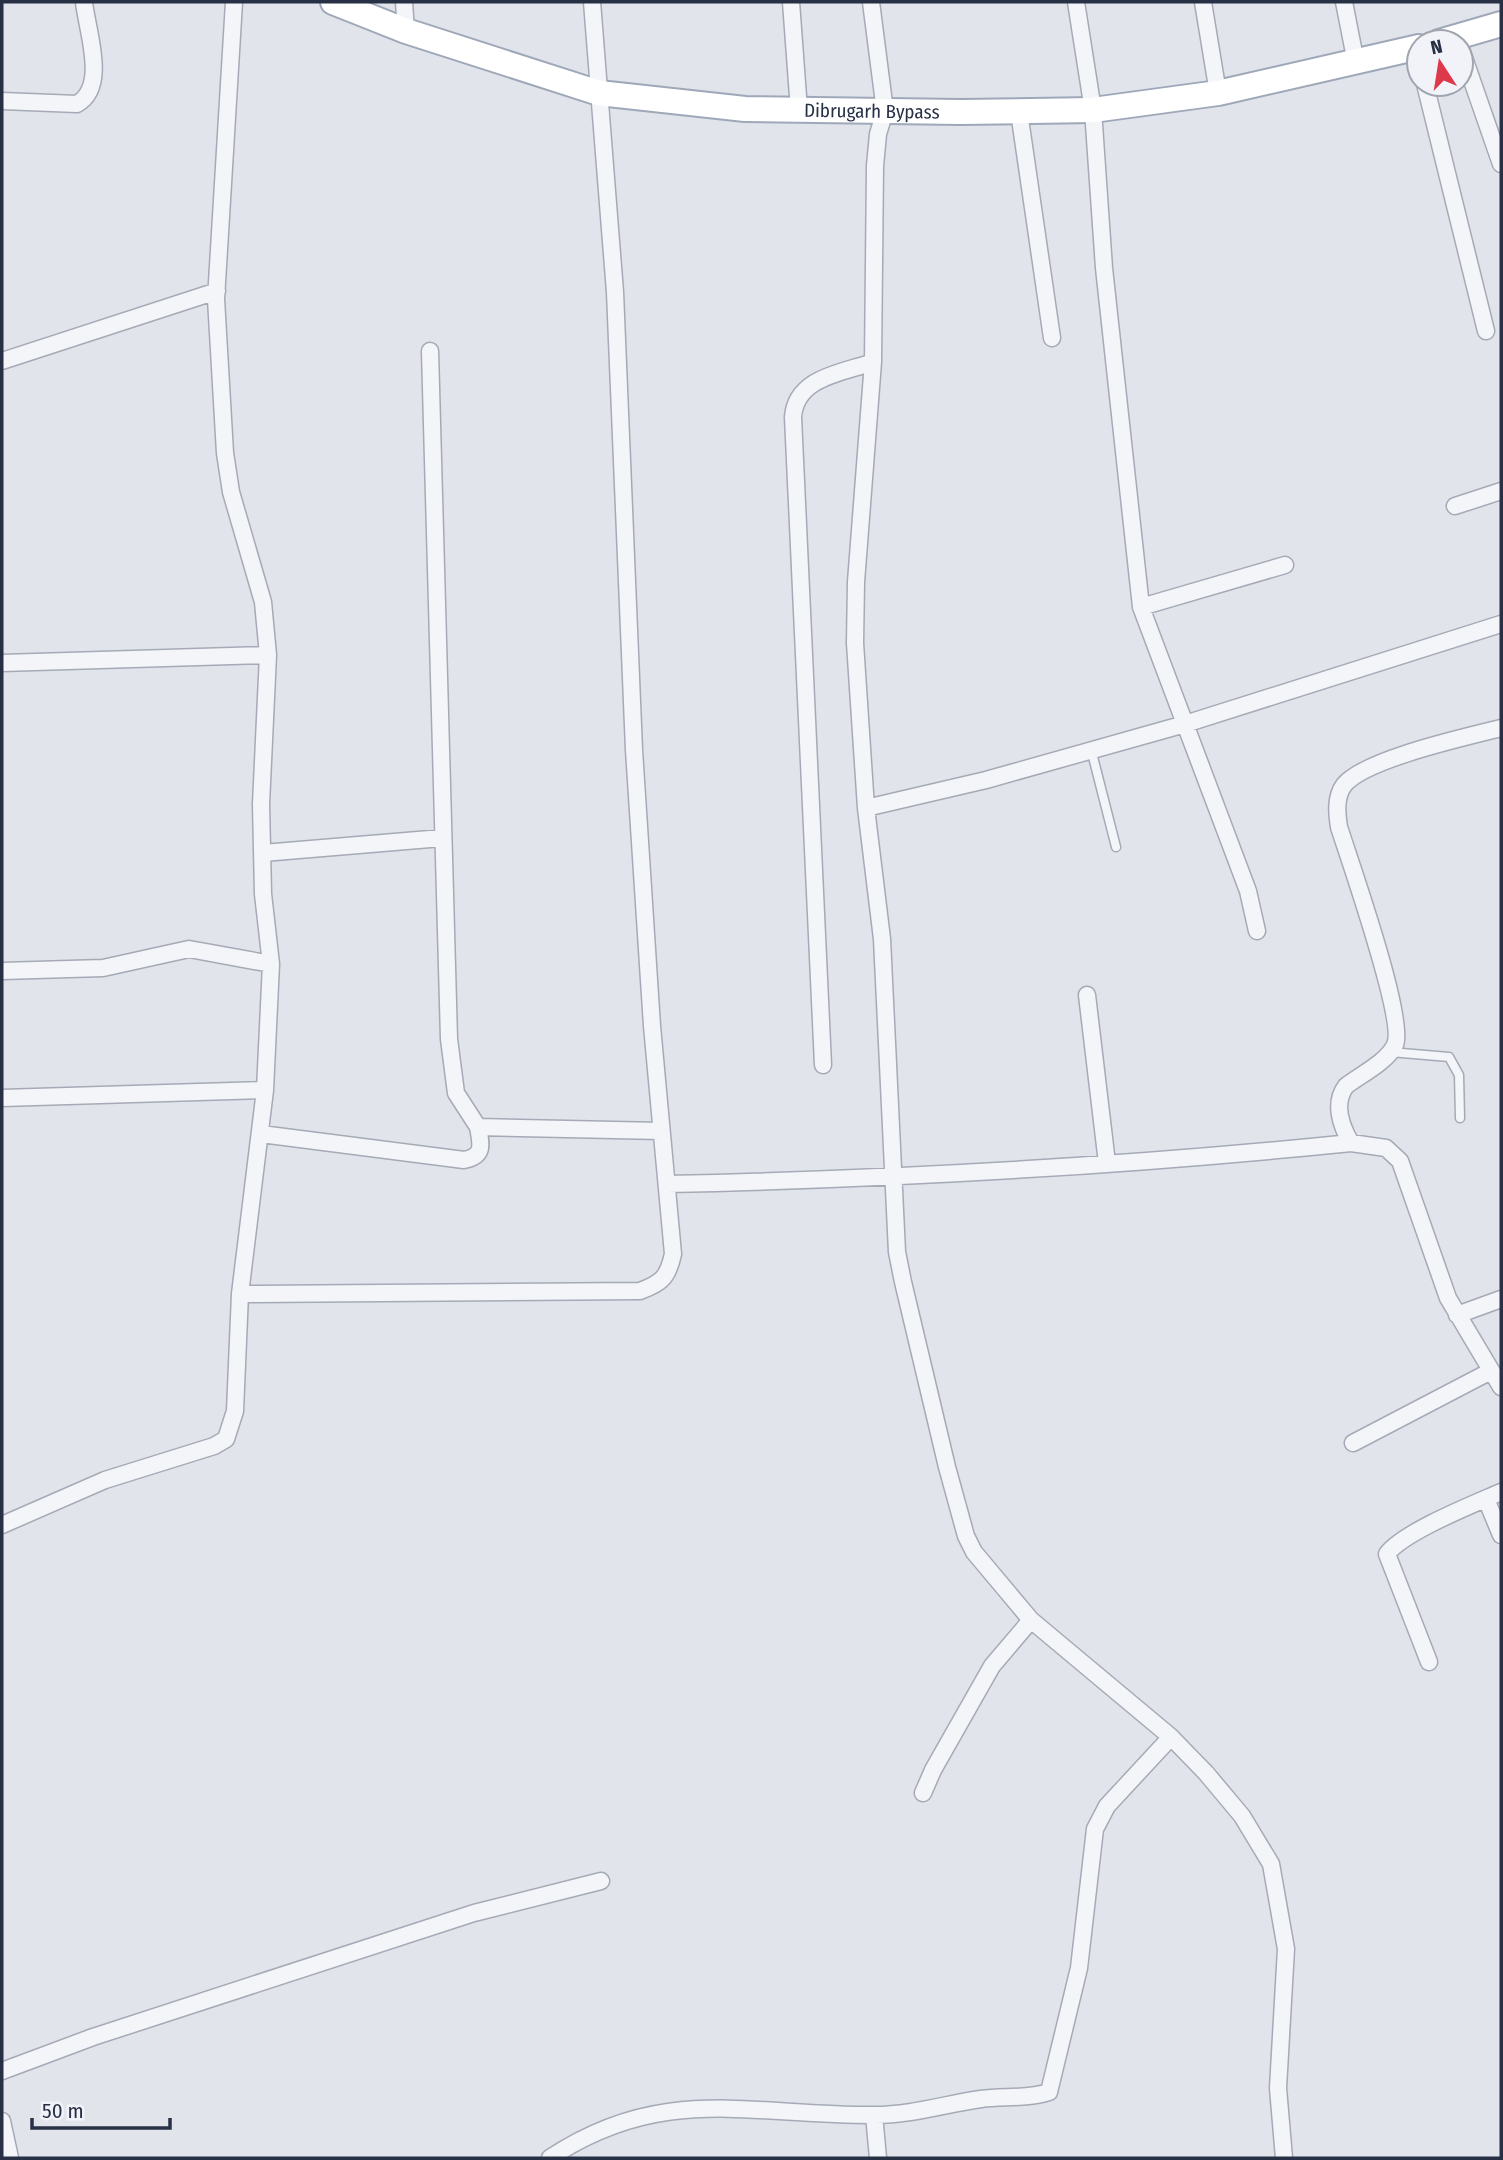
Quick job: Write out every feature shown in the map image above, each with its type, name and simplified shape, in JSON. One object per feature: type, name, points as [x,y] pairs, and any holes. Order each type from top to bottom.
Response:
[{"type":"main road","name":"Dibrugarh Bypass","points":[[333,2],[406,31],[599,93],[707,107],[885,111],[1093,110],[1218,93],[1405,54]]},
{"type":"main road","name":"Dibrugarh Bypass","points":[[1475,34],[1501,24]]},
{"type":"street","points":[[2,101],[77,104],[87,98],[92,90],[94,75],[84,2]]},
{"type":"street","points":[[2,1525],[84,1488],[214,1446],[226,1439],[235,1411],[240,1294],[261,1134],[271,964],[263,894],[262,763],[268,655],[263,603],[231,492],[225,453],[217,291],[234,2]]},
{"type":"street","points":[[404,2],[406,31]]},
{"type":"street","points":[[240,1294],[640,1291],[659,1284],[669,1274],[673,1254],[661,1131],[634,750],[615,292],[592,2]]},
{"type":"street","points":[[791,2],[799,110]]},
{"type":"street","points":[[871,2],[885,111],[878,134],[875,166],[873,362],[854,610],[855,673],[866,808],[883,939],[897,1252],[966,1536],[983,1564],[1031,1619],[1171,1737],[1242,1816],[1271,1864],[1286,1949],[1278,2088],[1284,2158]]},
{"type":"street","points":[[1076,2],[1093,110],[1104,268],[1141,607],[1248,891],[1257,931]]},
{"type":"street","points":[[1203,2],[1218,93]]},
{"type":"street","points":[[1344,2],[1356,63]]},
{"type":"street","points":[[1428,98],[1486,331]]},
{"type":"street","points":[[1466,98],[1501,164]]},
{"type":"street","points":[[1019,112],[1052,338]]},
{"type":"street","points":[[2,361],[217,291]]},
{"type":"street","points":[[261,1134],[464,1160],[477,1156],[480,1152],[478,1127],[461,1102],[453,1081],[442,838],[430,351]]},
{"type":"street","points":[[824,1065],[793,417],[794,404],[813,382],[873,362]]},
{"type":"street","points":[[1455,506],[1501,491]]},
{"type":"street","points":[[1141,607],[1285,565]]},
{"type":"street","points":[[866,808],[986,780],[1185,724],[1501,624]]},
{"type":"street","points":[[2,663],[268,655]]},
{"type":"street","points":[[1352,1143],[1339,1114],[1341,1093],[1390,1052],[1397,1037],[1392,1001],[1339,827],[1338,798],[1344,786],[1365,770],[1501,727]]},
{"type":"street","points":[[263,853],[442,838]]},
{"type":"street","points":[[2,971],[103,968],[189,949],[271,964]]},
{"type":"street","points":[[1087,995],[1107,1163]]},
{"type":"street","points":[[2,1098],[265,1090]]},
{"type":"street","points":[[478,1127],[661,1131]]},
{"type":"street","points":[[667,1184],[894,1179],[1352,1143],[1386,1148],[1400,1161],[1457,1315],[1489,1372],[1501,1387]]},
{"type":"street","points":[[1457,1315],[1501,1298]]},
{"type":"street","points":[[1353,1443],[1489,1372]]},
{"type":"street","points":[[1429,1662],[1387,1554],[1418,1532],[1501,1492]]},
{"type":"street","points":[[1486,1499],[1501,1535]]},
{"type":"street","points":[[923,1793],[933,1770],[992,1666],[1031,1619]]},
{"type":"street","points":[[550,2158],[577,2140],[615,2123],[653,2112],[698,2108],[874,2115],[1049,2092],[1079,1968],[1095,1829],[1107,1806],[1171,1737]]},
{"type":"street","points":[[2,2071],[93,2037],[474,1913],[601,1881]]},
{"type":"street","points":[[874,2115],[877,2158]]},
{"type":"street","points":[[2,2121],[10,2158]]},
{"type":"lane","points":[[1091,749],[1116,847]]},
{"type":"lane","points":[[1390,1052],[1449,1057],[1459,1075],[1460,1118]]}]
